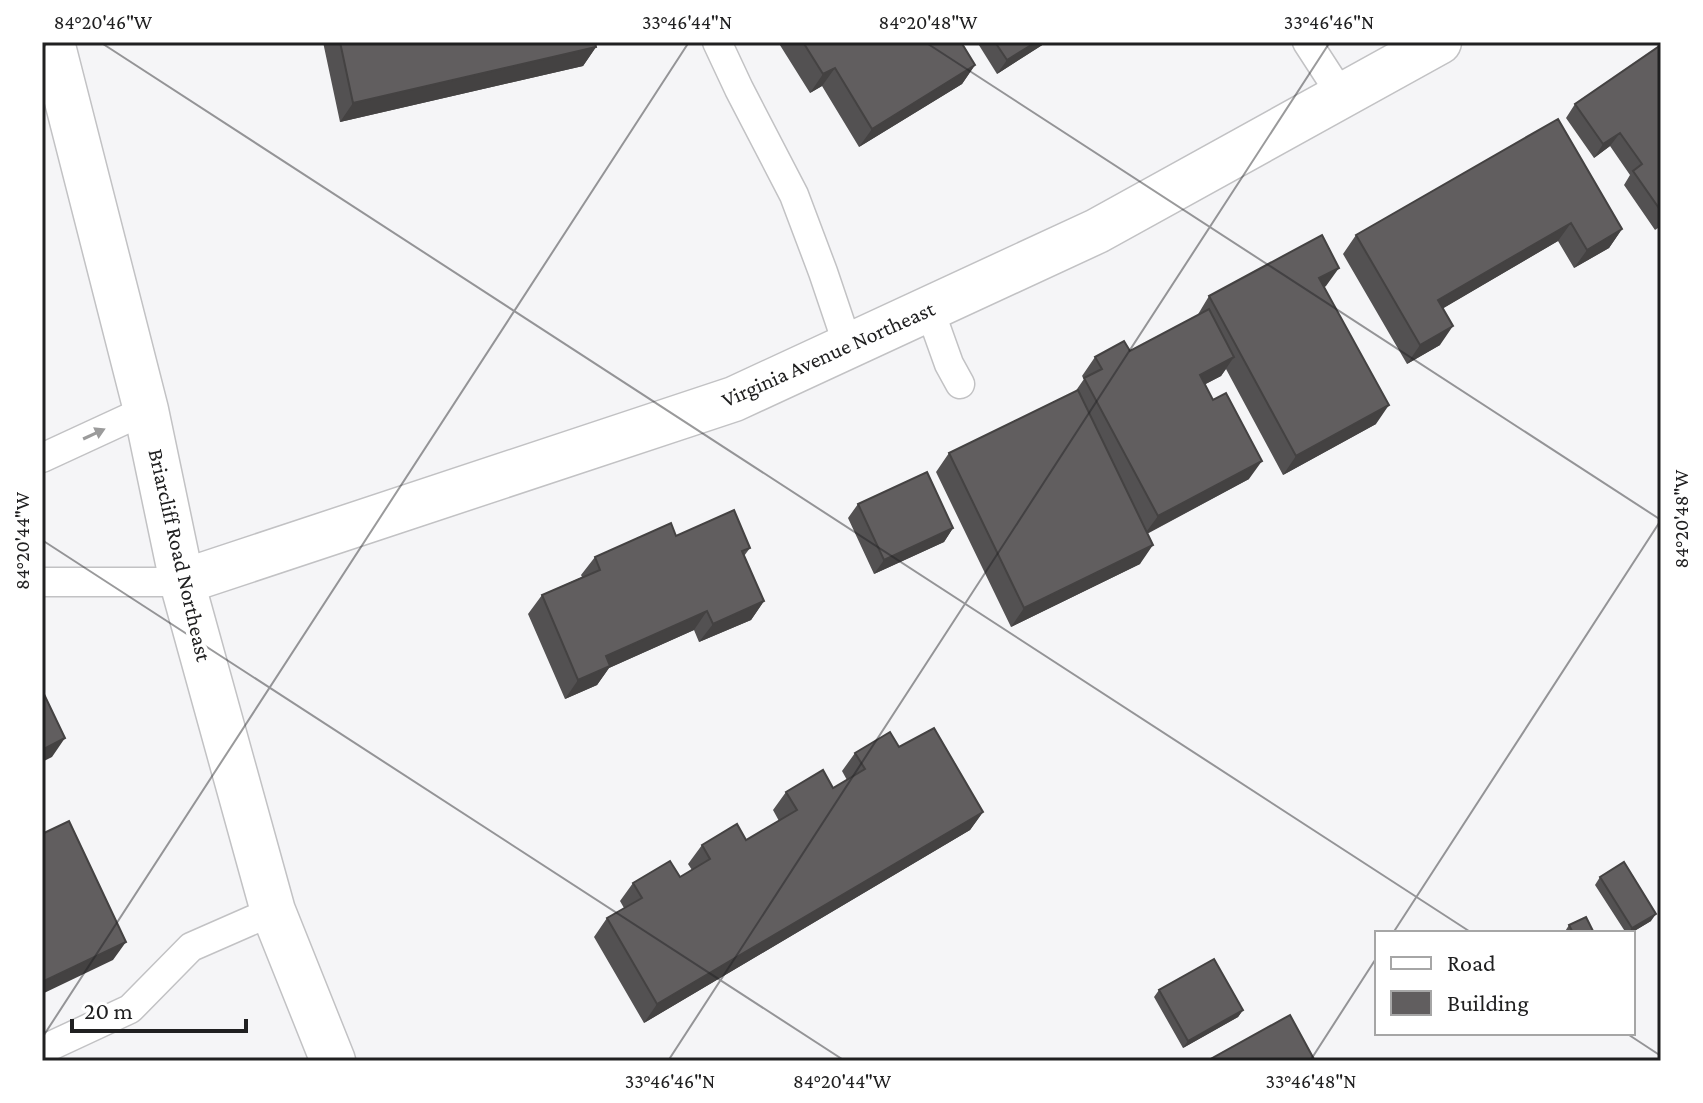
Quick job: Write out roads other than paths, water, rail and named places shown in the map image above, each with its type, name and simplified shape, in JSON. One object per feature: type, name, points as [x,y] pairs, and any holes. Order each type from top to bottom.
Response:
[{"type":"street","name":"Briarcliff Road Northeast","points":[[52,42],[146,410],[182,582],[273,911],[333,1061]]},
{"type":"street","name":"Virginia Avenue Northeast","points":[[182,582],[734,399],[1097,231],[1439,42]]},
{"type":"lane","points":[[717,42],[794,195],[848,346]]},
{"type":"lane","points":[[1307,42],[1342,96]]},
{"type":"lane","points":[[929,308],[949,364],[960,384]]},
{"type":"lane","points":[[42,458],[146,410]]},
{"type":"lane","points":[[42,582],[182,582]]},
{"type":"lane","points":[[42,1050],[130,1009],[191,947],[273,911]]}]
